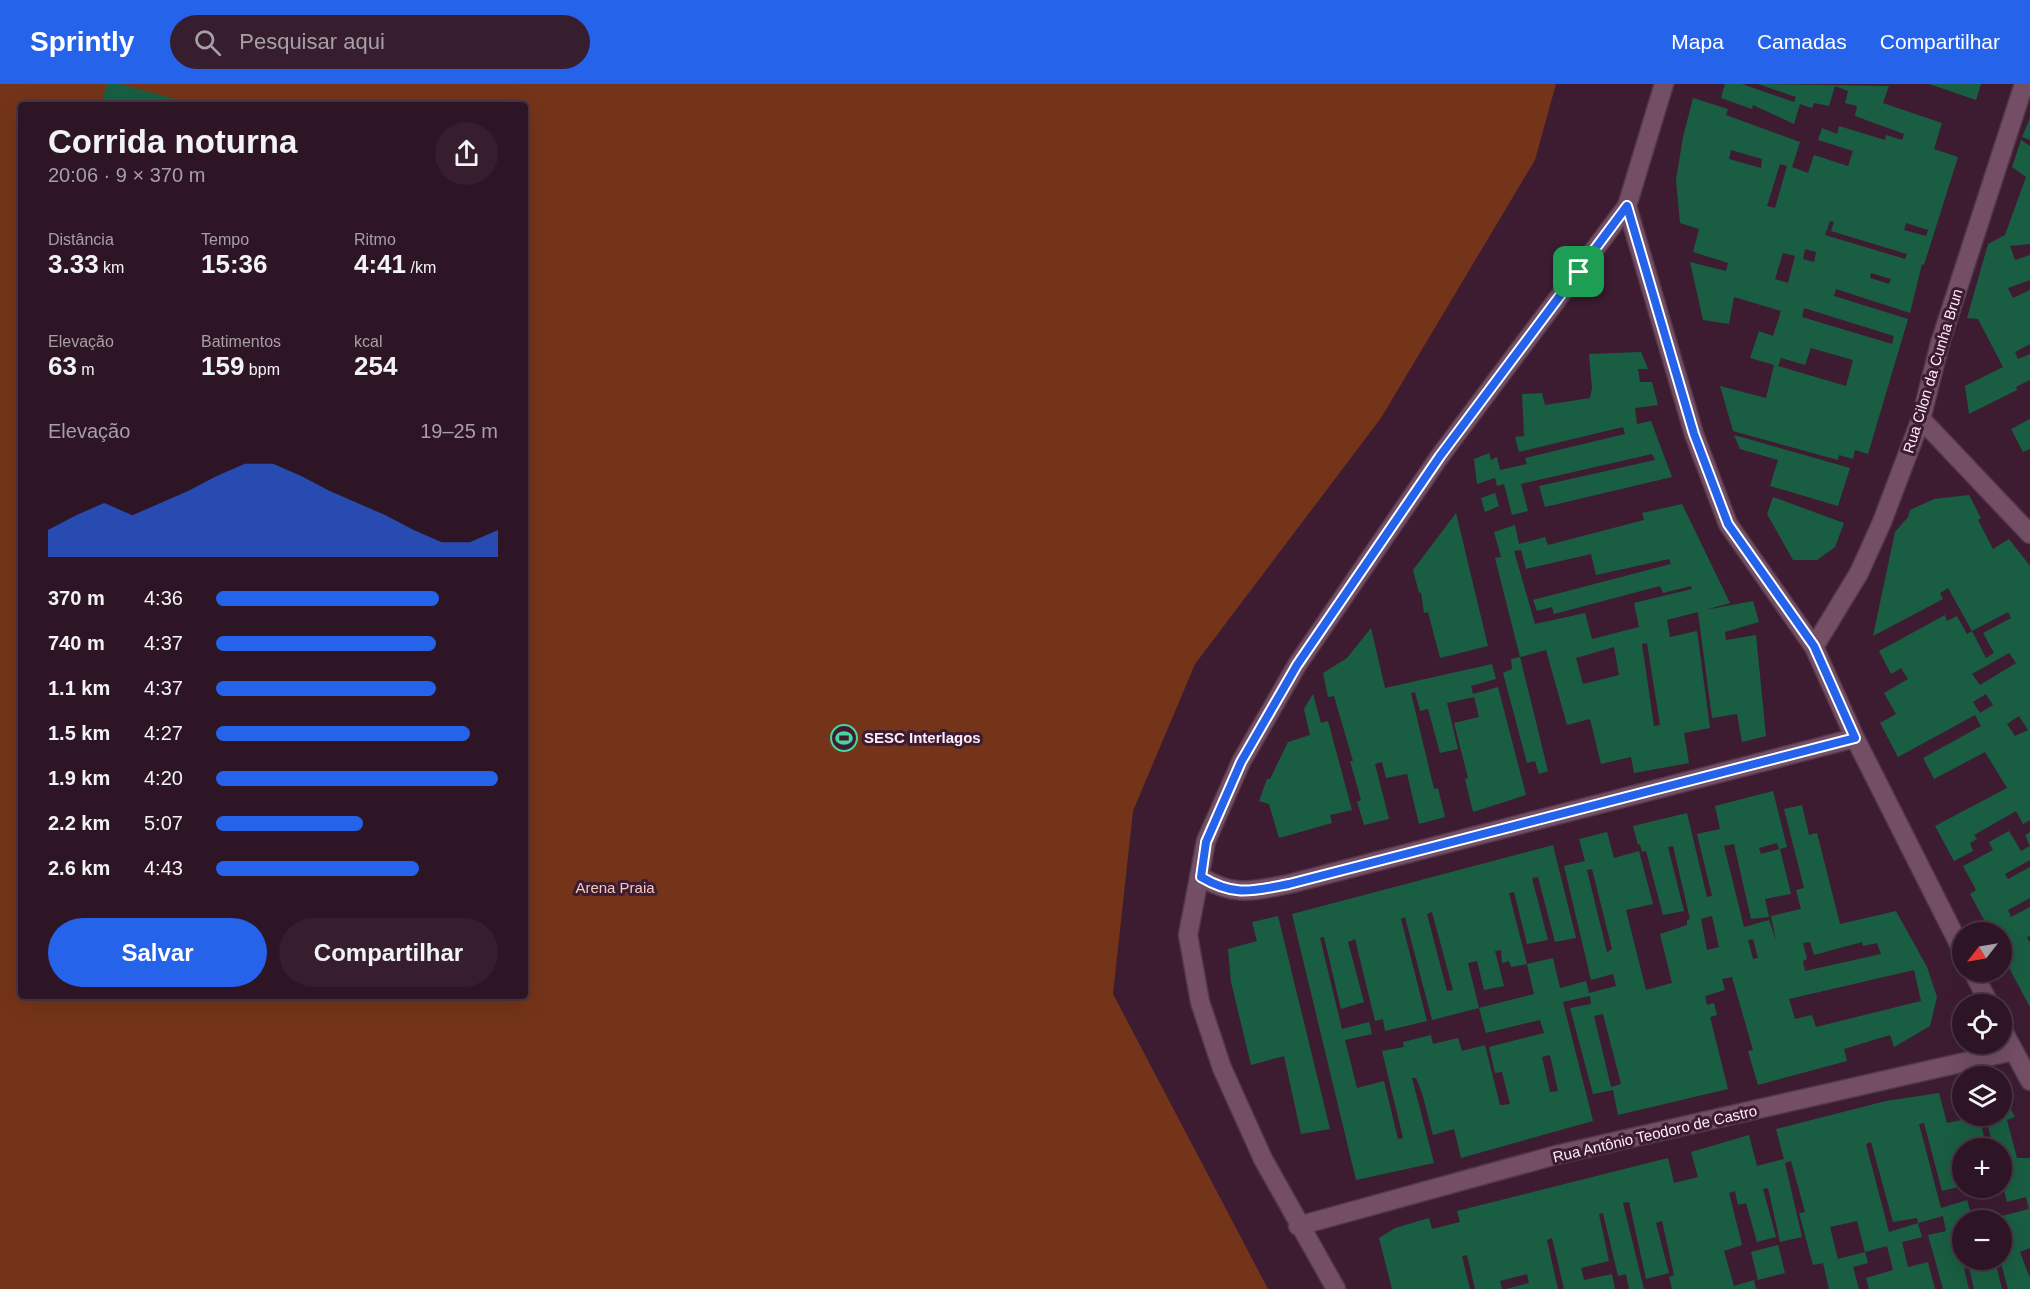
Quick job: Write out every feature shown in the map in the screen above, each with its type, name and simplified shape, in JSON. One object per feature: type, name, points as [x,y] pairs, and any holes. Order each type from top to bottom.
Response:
[{"type":"street","points":[[1336,1289],[1298,1226],[1263,1159],[1222,1068],[1200,1002],[1188,935],[1206,842],[1241,762],[1297,665],[1440,456],[1627,206],[1664,84]]},
{"type":"street","name":"Rua Cilon da Cunha Brun","points":[[1814,646],[1859,573],[1882,522],[1921,419],[1940,342],[2024,84]]},
{"type":"street","points":[[1627,206],[1694,434],[1728,524],[1814,646],[1855,738],[1952,930]]},
{"type":"street","points":[[1921,419],[2030,534]]},
{"type":"street","points":[[1201,877],[1221,889],[1250,892],[1289,884],[1855,738]]},
{"type":"street","points":[[2013,1051],[2030,1081]]},
{"type":"street","name":"Rua Antônio Teodoro de Castro","points":[[1298,1226],[1556,1155],[2013,1051]]},
{"type":"green space","name":"SESC Interlagos","points":[[0,84],[1556,84],[1535,160],[1381,418],[1195,664],[1133,811],[1113,994],[1268,1289],[0,1289]]},
{"type":"building","points":[[107,84],[119,84],[175,99],[174,102],[102,102]]},
{"type":"building","points":[[1725,84],[1742,84],[1794,102],[1796,97],[1758,84],[1889,86],[1883,103],[1942,123],[1934,149],[1958,157],[1924,265],[1922,264],[1910,313],[1836,289],[1834,296],[1908,319],[1868,454],[1855,450],[1853,459],[1839,455],[1838,460],[1733,431],[1720,386],[1766,398],[1774,365],[1750,358],[1759,331],[1773,336],[1781,311],[1734,297],[1729,324],[1703,320],[1690,262],[1726,271],[1728,263],[1693,252],[1699,229],[1680,223],[1676,180],[1683,137],[1693,98],[1728,109],[1726,115],[1800,142],[1792,167],[1808,173],[1814,155],[1848,166],[1853,151],[1818,140],[1822,128],[1837,134],[1839,126],[1885,140],[1886,135],[1902,140],[1904,134],[1855,116],[1857,106],[1845,103],[1848,91],[1835,86],[1829,106],[1814,103],[1812,108],[1800,104],[1794,124],[1753,105],[1752,109],[1721,98]],"holes":[[[1731,150],[1762,159],[1761,168],[1729,159]],[[1780,164],[1787,166],[1775,208],[1767,206]],[[1830,221],[1834,222],[1831,231],[1907,254],[1905,259],[1825,235]],[[1906,223],[1928,230],[1926,236],[1904,230]],[[1805,249],[1816,252],[1814,262],[1803,259]],[[1783,253],[1795,256],[1788,283],[1775,279]],[[1871,273],[1891,279],[1889,284],[1870,278]],[[1804,308],[1894,336],[1892,344],[1802,317]],[[1811,348],[1853,360],[1846,386],[1778,366],[1781,358],[1805,365]]]},
{"type":"building","points":[[1929,84],[1981,84],[1976,100]]},
{"type":"building","points":[[2030,118],[2030,140],[2022,137]]},
{"type":"building","points":[[2021,140],[2030,146],[2030,244],[2010,246],[2015,260],[2030,255],[2030,280],[2008,288],[2013,298],[2030,290],[2030,344],[2015,352],[2018,359],[2030,354],[2030,380],[2016,387],[2017,390],[1969,414],[1965,386],[2003,367],[1978,319],[1967,318],[1988,244],[2005,235],[2026,177],[2012,167]]},
{"type":"building","points":[[1641,352],[1648,369],[1638,369],[1640,382],[1652,382],[1658,405],[1635,408],[1637,424],[1651,421],[1672,477],[1545,507],[1539,486],[1655,460],[1652,454],[1521,484],[1528,511],[1512,515],[1504,484],[1497,486],[1495,478],[1477,484],[1474,459],[1489,453],[1491,460],[1497,457],[1500,470],[1527,464],[1525,458],[1625,434],[1623,427],[1519,452],[1515,437],[1524,436],[1522,394],[1542,393],[1545,405],[1590,398],[1592,388],[1589,354]]},
{"type":"building","points":[[2030,419],[2030,449],[2023,452],[2011,429]]},
{"type":"building","points":[[1734,435],[1850,468],[1838,506],[1770,486],[1778,460],[1740,449]]},
{"type":"building","points":[[1495,493],[1499,506],[1485,512],[1481,498]]},
{"type":"building","points":[[1969,495],[1981,518],[1978,520],[1993,549],[2009,539],[2030,566],[2030,820],[2023,824],[2016,811],[1974,835],[1977,839],[1970,843],[1973,851],[1954,861],[1935,826],[2007,788],[1985,752],[1934,779],[1923,758],[1981,726],[1975,715],[1898,757],[1880,723],[1896,714],[1884,693],[1908,679],[1901,668],[1891,674],[1879,651],[1945,615],[1947,621],[1957,616],[1967,634],[1972,631],[1948,588],[1940,593],[1943,599],[1873,636],[1895,532],[1908,517],[1910,510],[1934,499]],"holes":[[[2008,612],[2011,618],[1983,633],[1994,653],[1986,658],[1972,631]],[[2009,653],[2016,663],[1980,685],[1972,674]],[[1986,694],[1993,705],[1980,713],[1973,702]],[[2019,716],[2028,730],[2015,736],[2007,724]]]},
{"type":"building","points":[[1773,497],[1844,523],[1835,547],[1817,560],[1793,560],[1767,514]]},
{"type":"building","points":[[1682,504],[1730,603],[1705,610],[1753,601],[1759,622],[1725,632],[1726,640],[1756,635],[1766,736],[1742,742],[1737,714],[1712,718],[1698,612],[1667,620],[1670,637],[1697,631],[1710,728],[1684,733],[1689,763],[1634,773],[1631,757],[1601,764],[1590,719],[1567,725],[1546,650],[1520,657],[1495,558],[1501,557],[1494,532],[1515,525],[1519,544],[1545,537],[1548,545],[1644,520],[1642,513]],"holes":[[[1521,550],[1526,569],[1591,554],[1596,575],[1669,559],[1671,564],[1533,600],[1537,611],[1552,607],[1554,614],[1660,586],[1663,593],[1691,586],[1692,589],[1634,603],[1639,627],[1592,639],[1585,613],[1535,624],[1514,551]],[[1647,643],[1660,725],[1654,726],[1642,644]],[[1614,647],[1619,675],[1583,684],[1576,658]]]},
{"type":"building","points":[[1456,513],[1488,646],[1440,658],[1428,612],[1424,613],[1421,592],[1419,593],[1413,570]]},
{"type":"building","points":[[1371,628],[1385,688],[1492,664],[1496,679],[1471,686],[1473,694],[1498,687],[1526,795],[1473,812],[1465,779],[1468,778],[1454,723],[1479,717],[1474,697],[1447,703],[1458,749],[1440,753],[1428,709],[1420,711],[1415,692],[1411,693],[1434,789],[1438,788],[1445,817],[1419,824],[1407,774],[1386,778],[1382,762],[1375,764],[1389,819],[1364,825],[1357,802],[1361,800],[1350,761],[1353,761],[1334,696],[1328,697],[1323,673],[1347,658]]},
{"type":"building","points":[[1520,657],[1548,771],[1539,774],[1535,761],[1527,763],[1503,673],[1512,669],[1511,659]]},
{"type":"building","points":[[1313,694],[1321,723],[1328,721],[1352,810],[1330,815],[1332,823],[1279,838],[1269,804],[1259,801],[1267,779],[1270,779],[1288,742],[1310,735],[1304,709]]},
{"type":"building","points":[[1773,791],[1787,847],[1780,849],[1791,894],[1765,899],[1769,917],[1751,919],[1734,844],[1724,846],[1744,927],[1769,920],[1776,940],[1771,916],[1801,909],[1796,890],[1804,888],[1784,809],[1802,805],[1809,835],[1817,833],[1840,924],[1896,911],[1927,967],[1937,997],[1930,1026],[1894,1047],[1890,1035],[1844,1049],[1847,1061],[1758,1085],[1748,1051],[1753,1050],[1732,977],[1722,979],[1725,990],[1705,996],[1707,1005],[1714,1003],[1717,1015],[1710,1017],[1728,1089],[1618,1115],[1613,1090],[1593,1094],[1570,1008],[1591,1004],[1590,996],[1563,1002],[1593,1121],[1461,1158],[1454,1129],[1433,1135],[1422,1093],[1416,1078],[1412,1078],[1434,1163],[1356,1180],[1292,914],[1553,845],[1576,938],[1555,942],[1538,877],[1532,878],[1548,940],[1527,944],[1514,892],[1509,893],[1527,964],[1553,958],[1560,988],[1586,981],[1589,993],[1616,986],[1613,974],[1591,980],[1564,866],[1585,861],[1579,839],[1607,832],[1614,858],[1639,851],[1653,904],[1626,910],[1646,990],[1672,983],[1660,934],[1687,925],[1687,920],[1690,919],[1673,846],[1668,847],[1684,911],[1663,915],[1646,851],[1642,852],[1640,844],[1638,845],[1633,826],[1687,813],[1707,897],[1712,896],[1697,834],[1720,829],[1715,806]],"holes":[[[1777,843],[1779,849],[1761,854],[1759,848]],[[1592,869],[1612,949],[1607,952],[1587,870]],[[1432,912],[1453,990],[1447,991],[1427,914]],[[1712,916],[1719,947],[1707,950],[1701,919]],[[1405,917],[1432,1020],[1479,1008],[1486,1033],[1540,1020],[1544,1033],[1489,1047],[1495,1073],[1502,1072],[1510,1104],[1500,1105],[1485,1045],[1462,1051],[1458,1038],[1433,1044],[1431,1035],[1403,1042],[1404,1047],[1382,1051],[1403,1138],[1398,1139],[1384,1081],[1357,1088],[1345,1040],[1372,1034],[1369,1022],[1342,1029],[1320,938],[1324,937],[1341,1009],[1364,1002],[1348,942],[1355,939],[1375,1021],[1383,1019],[1385,1031],[1427,1021],[1401,919]],[[1753,939],[1758,958],[1753,959],[1748,940]],[[1810,942],[1814,955],[1862,942],[1863,946],[1877,943],[1881,954],[1805,971],[1803,961],[1807,959],[1803,943]],[[1501,950],[1502,963],[1509,961],[1511,967],[1527,964],[1534,994],[1479,1008],[1468,963],[1477,961],[1484,990],[1504,986],[1495,951]],[[1914,970],[1921,1001],[1816,1027],[1812,1015],[1795,1019],[1789,999]],[[1603,1014],[1621,1084],[1611,1087],[1594,1016]],[[1550,1055],[1558,1091],[1550,1092],[1542,1057]]]},
{"type":"building","points":[[2009,831],[2021,851],[2030,846],[2030,860],[2005,874],[2008,879],[2030,867],[2030,898],[2008,910],[2011,917],[2030,907],[2030,936],[2027,937],[2030,943],[2030,1007],[2012,973],[2012,922],[1985,922],[1970,894],[1976,890],[1963,866],[1993,850],[1989,842]]},
{"type":"building","points":[[2030,832],[2030,846],[2025,835]]},
{"type":"building","points":[[1278,916],[1330,1129],[1301,1134],[1284,1056],[1251,1065],[1231,982],[1228,949],[1257,941],[1252,922]]},
{"type":"building","points":[[1939,1093],[1947,1123],[1952,1122],[1952,1126],[1982,1126],[1984,1138],[1952,1138],[1952,1188],[1942,1191],[1924,1123],[1919,1124],[1941,1208],[1967,1200],[1970,1210],[1952,1210],[1952,1270],[1964,1270],[1969,1289],[1943,1289],[1928,1235],[1946,1231],[1943,1216],[1918,1223],[1922,1237],[1902,1242],[1908,1267],[1928,1262],[1935,1289],[1869,1289],[1866,1278],[1893,1270],[1887,1246],[1865,1252],[1868,1263],[1853,1267],[1859,1289],[1829,1289],[1823,1263],[1813,1265],[1799,1213],[1805,1212],[1791,1161],[1785,1163],[1802,1237],[1780,1242],[1768,1188],[1763,1189],[1776,1237],[1757,1242],[1746,1203],[1738,1205],[1735,1191],[1729,1193],[1742,1245],[1724,1251],[1734,1286],[1754,1280],[1756,1289],[1672,1289],[1669,1277],[1674,1275],[1662,1221],[1656,1223],[1669,1273],[1646,1279],[1629,1202],[1623,1203],[1644,1289],[1629,1289],[1626,1274],[1618,1276],[1603,1213],[1599,1214],[1609,1261],[1581,1268],[1584,1280],[1612,1274],[1615,1289],[1564,1289],[1552,1238],[1547,1240],[1558,1289],[1506,1289],[1529,1283],[1527,1274],[1500,1281],[1502,1289],[1475,1289],[1467,1255],[1462,1256],[1470,1289],[1392,1289],[1379,1238],[1395,1228],[1429,1218],[1432,1229],[1460,1222],[1457,1211],[1668,1158],[1674,1183],[1698,1177],[1691,1152],[1749,1135],[1757,1166],[1784,1159],[1776,1129],[1886,1101]],"holes":[[[1871,1142],[1893,1222],[1917,1218],[1918,1223],[1889,1232],[1866,1144]],[[1857,1221],[1865,1252],[1838,1259],[1830,1227]]]},
{"type":"building","points":[[1988,1126],[2009,1126],[2012,1138],[1991,1138]]},
{"type":"building","points":[[2012,1139],[2017,1158],[2030,1158],[2030,1248],[2020,1252],[2030,1278],[2030,1289],[2008,1289],[2003,1270],[2012,1270],[2012,1213],[2029,1209],[2026,1197],[2007,1202],[2006,1198],[2012,1198]]},
{"type":"building","points":[[1778,1245],[1785,1273],[1758,1280],[1751,1252]]},
{"type":"building","points":[[1970,1270],[1997,1270],[2002,1289],[1974,1289]]},
{"type":"place","name":"SESC Interlagos","points":[[844,738]]},
{"type":"route","points":[[1627,206],[1694,434],[1728,524],[1814,646],[1855,738],[1289,884],[1250,892],[1221,889],[1201,877],[1206,842],[1241,762],[1297,665],[1440,456],[1579,272],[1627,206]]},
{"type":"park label","name":"Arena Praia","points":[[615,888]]}]
